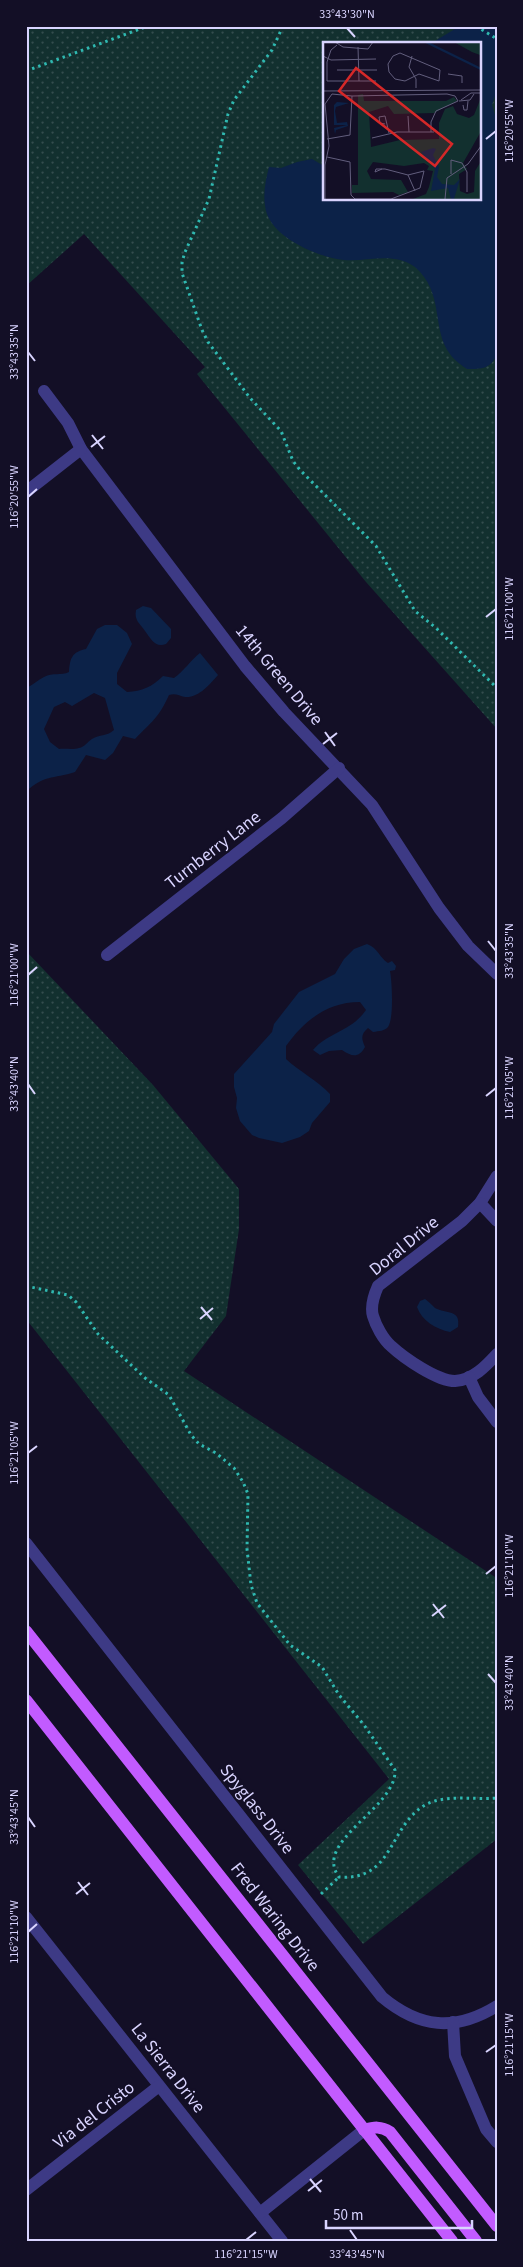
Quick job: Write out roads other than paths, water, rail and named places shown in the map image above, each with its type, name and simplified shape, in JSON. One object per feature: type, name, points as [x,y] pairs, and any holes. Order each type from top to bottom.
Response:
[{"type":"main road","name":"Fred Waring Drive","points":[[26,1631],[497,2226]]},
{"type":"main road","points":[[26,1700],[452,2241]]},
{"type":"main road","points":[[364,2130],[376,2127],[390,2132],[476,2241]]},
{"type":"street","name":"14th Green Drive","points":[[44,391],[68,423],[80,449],[245,666],[284,712],[372,805],[415,873],[468,946],[497,974]]},
{"type":"street","points":[[26,492],[80,449]]},
{"type":"street","name":"Turnberry Lane","points":[[107,956],[282,818],[339,768]]},
{"type":"street","name":"Doral Drive","points":[[469,1377],[456,1381],[443,1379],[432,1374],[391,1346],[383,1336],[372,1315],[374,1295],[378,1286],[462,1221],[480,1203],[497,1176]]},
{"type":"street","points":[[480,1203],[497,1221]]},
{"type":"street","points":[[497,1354],[485,1367],[469,1377],[478,1397],[497,1422]]},
{"type":"street","name":"Spyglass Drive","points":[[26,1543],[382,1997],[408,2016],[423,2022],[469,2020],[497,2006]]},
{"type":"street","name":"La Sierra Drive","points":[[26,1917],[282,2241]]},
{"type":"street","points":[[453,2022],[455,2056],[486,2129],[497,2142]]},
{"type":"street","name":"Via del Cristo","points":[[26,2190],[159,2086]]},
{"type":"street","points":[[260,2213],[364,2130]]},
{"type":"water","points":[[467,26],[497,26],[497,90],[492,105],[497,122],[497,354],[489,365],[472,369],[467,369],[456,360],[444,344],[430,288],[424,277],[415,267],[407,262],[389,258],[344,260],[333,258],[321,255],[295,243],[274,226],[268,216],[264,195],[269,167],[281,168],[312,159],[323,165],[323,200],[480,200],[480,42],[433,42],[455,29],[464,29]]},
{"type":"water","points":[[143,606],[151,608],[171,629],[171,638],[166,644],[156,644],[138,622],[136,610]]},
{"type":"water","points":[[105,625],[117,625],[127,633],[132,644],[117,673],[117,684],[127,692],[146,688],[163,676],[174,678],[200,653],[218,675],[204,690],[195,695],[185,697],[176,694],[169,695],[158,715],[135,739],[123,736],[113,753],[105,760],[86,755],[75,772],[43,780],[26,792],[26,688],[47,676],[69,672],[73,656],[86,649],[97,629]],"holes":[[[94,693],[105,698],[114,730],[108,734],[95,737],[83,747],[77,749],[59,749],[50,742],[44,729],[54,707],[65,702],[72,706]]]},
{"type":"water","points":[[367,944],[374,948],[388,963],[392,961],[396,966],[395,970],[390,971],[392,1008],[388,1027],[384,1030],[373,1032],[368,1028],[362,1036],[365,1047],[358,1055],[352,1055],[342,1050],[329,1051],[320,1055],[313,1050],[326,1039],[354,1023],[366,1010],[360,1002],[337,1005],[309,1021],[286,1046],[286,1059],[325,1089],[330,1094],[330,1102],[312,1123],[309,1131],[300,1137],[282,1143],[252,1135],[240,1121],[236,1108],[237,1098],[234,1087],[234,1074],[272,1032],[274,1024],[299,992],[335,974],[344,959],[354,949]]},
{"type":"water","points":[[425,1299],[435,1308],[455,1315],[458,1327],[450,1332],[440,1329],[426,1320],[417,1307],[420,1301]]}]
